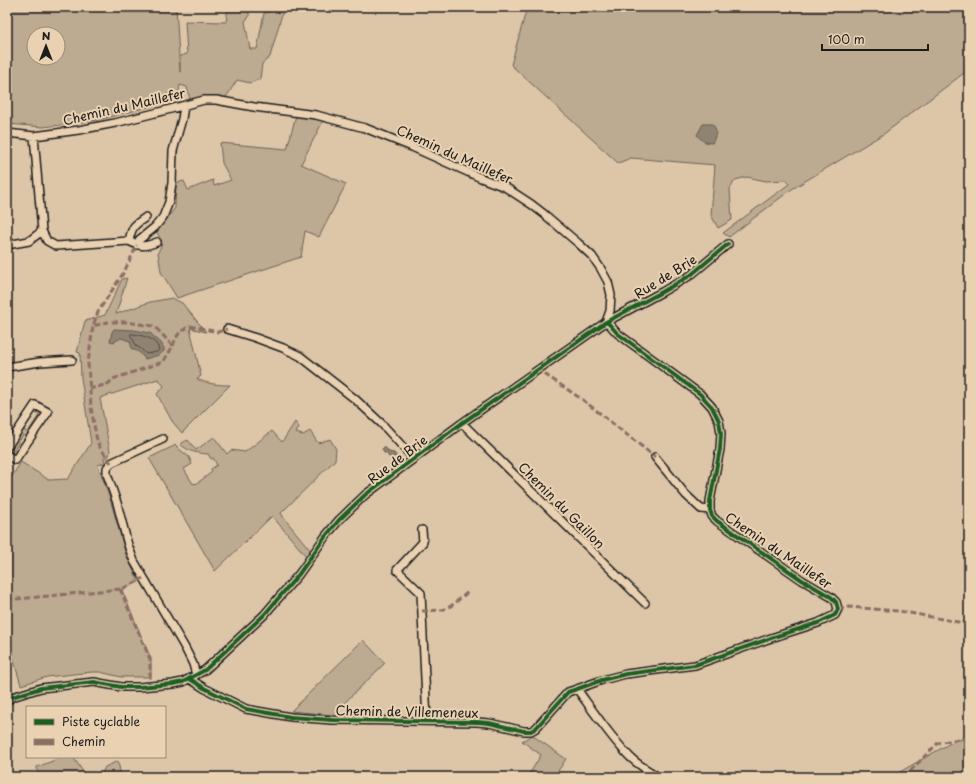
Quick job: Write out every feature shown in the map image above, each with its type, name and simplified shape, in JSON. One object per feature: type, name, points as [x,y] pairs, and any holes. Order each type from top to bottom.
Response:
[{"type":"street","name":"Chemin du Maillefer","points":[[7,133],[34,136],[79,130],[115,123],[184,106],[193,102],[216,100],[254,107],[316,115],[365,128],[412,146],[481,178],[505,187],[544,214],[578,242],[592,256],[608,282],[611,295],[610,311],[606,322],[617,333],[700,394],[712,407],[719,421],[721,433],[720,449],[710,501],[712,516],[802,580],[831,597],[836,602],[838,609]]},
{"type":"street","points":[[137,245],[139,240],[155,227],[163,217],[169,202],[172,183],[173,151],[184,106]]},
{"type":"street","points":[[34,136],[42,231],[47,241],[56,246],[129,241],[137,245],[145,246],[157,242]]},
{"type":"street","points":[[129,241],[131,231],[135,225],[146,217]]},
{"type":"street","points":[[7,245],[29,241],[42,231]]},
{"type":"street","name":"Rue de Brie","points":[[7,700],[30,691],[55,686],[94,682],[121,687],[173,684],[183,682],[205,670],[264,615],[299,574],[339,520],[365,495],[462,423],[606,322],[691,275],[728,244]]},
{"type":"street","points":[[227,329],[276,345],[300,356],[355,399],[382,424],[414,459]]},
{"type":"street","points":[[7,367],[40,362],[72,360]]},
{"type":"street","points":[[7,447],[35,405],[48,412],[15,460],[7,455]]},
{"type":"street","name":"Chemin du Gaillon","points":[[462,423],[645,603]]},
{"type":"street","points":[[163,439],[111,463],[107,468],[107,474],[134,562],[185,648],[193,664],[193,677]]},
{"type":"street","points":[[656,457],[686,495],[701,508],[710,510]]},
{"type":"street","points":[[422,530],[423,542],[397,570],[421,593],[427,721]]},
{"type":"street","name":"Chemin de Villemeneux","points":[[193,677],[204,688],[246,709],[291,716],[332,720],[477,722],[531,731],[536,728],[568,692],[602,680],[626,674],[695,665],[828,618],[835,615],[838,609]]},
{"type":"street","points":[[577,689],[628,756],[658,777]]},
{"type":"shaded area","points":[[7,7],[176,7],[180,72],[180,56],[187,54],[185,21],[226,22],[228,7],[249,7],[249,17],[245,21],[250,49],[257,49],[264,13],[284,7],[270,57],[262,64],[260,79],[250,83],[237,80],[225,99],[207,97],[190,100],[187,87],[180,85],[178,97],[172,101],[98,120],[43,127],[7,124]]},
{"type":"shaded area","points":[[527,7],[969,7],[968,70],[885,133],[792,189],[729,237],[723,233],[789,184],[787,180],[766,181],[747,177],[735,180],[730,189],[732,220],[718,228],[711,215],[715,165],[631,158],[618,163],[511,65]]},
{"type":"shaded area","points":[[296,115],[323,121],[301,164],[346,184],[319,237],[305,231],[301,257],[177,298],[161,272],[158,252],[162,244],[157,232],[175,208],[176,183],[184,181],[188,190],[213,180],[214,186],[231,180],[222,163],[220,143],[287,149]]},
{"type":"shaded area","points":[[127,278],[116,314],[150,302],[172,298],[182,303],[206,332],[190,328],[201,376],[197,379],[213,384],[230,385],[182,433],[172,421],[157,394],[164,386],[158,379],[100,398],[110,451],[109,456],[104,458],[105,463],[98,465],[111,502],[126,555],[139,582],[122,590],[151,659],[151,677],[121,677],[100,672],[92,672],[47,677],[21,685],[10,648],[7,649],[7,484],[21,462],[49,480],[68,479],[91,443],[81,378],[80,353],[77,352],[85,321],[105,315],[122,279]]},
{"type":"shaded area","points":[[38,410],[42,412],[42,414],[28,438],[23,435],[14,450],[18,453],[12,455],[10,448],[23,430],[28,432],[39,415],[34,412]]},
{"type":"shaded area","points":[[295,422],[299,427],[296,433],[303,435],[310,431],[318,443],[330,439],[336,449],[335,460],[281,513],[311,551],[306,556],[272,516],[215,571],[149,458],[176,445],[189,457],[192,464],[184,469],[193,484],[196,484],[212,472],[211,469],[217,465],[213,458],[211,459],[208,454],[193,452],[180,444],[188,440],[196,450],[214,437],[227,454],[231,450],[245,452],[272,431],[282,442]]},
{"type":"shaded area","points":[[363,640],[385,663],[332,715],[291,711]]},
{"type":"shaded area","points":[[532,735],[566,759],[554,777],[530,777],[530,773],[541,755],[522,741]]},
{"type":"shaded area","points":[[969,738],[969,777],[891,777],[954,741]]},
{"type":"shaded area","points":[[60,758],[74,758],[85,777],[38,777],[37,767]]},
{"type":"shaded area","points":[[118,761],[121,777],[100,777],[105,767]]},
{"type":"water","points":[[703,124],[712,124],[716,131],[712,143],[703,141],[697,135]]},
{"type":"water","points":[[114,329],[134,330],[150,333],[161,343],[164,351],[159,355],[145,359],[139,352],[132,349],[130,341],[121,338],[114,342],[110,341]]},
{"type":"water","points":[[384,447],[396,456],[391,458],[387,453],[384,453],[382,449]]},
{"type":"marked path","points":[[111,463],[99,446],[96,436],[91,407],[88,363],[93,326],[98,312],[124,272],[137,245]]},
{"type":"marked path","points":[[89,389],[108,384],[113,379],[163,362],[173,346],[153,326],[126,322],[108,322],[93,326]]},
{"type":"marked path","points":[[173,346],[179,334],[190,326],[218,332],[227,329]]},
{"type":"marked path","points":[[537,369],[583,400],[655,457]]},
{"type":"marked path","points":[[7,600],[120,589],[143,578]]},
{"type":"marked path","points":[[120,589],[150,659],[150,679]]},
{"type":"marked path","points":[[422,611],[442,610],[451,606],[468,592]]},
{"type":"marked path","points":[[838,609],[849,607],[899,611],[969,624]]},
{"type":"marked path","points":[[904,777],[938,743],[969,737]]},
{"type":"cycle path","points":[[7,701],[12,697],[41,688],[94,682],[121,687],[173,684],[183,682],[205,670],[264,615],[299,574],[339,520],[365,495],[462,423],[606,322],[691,275],[728,244]]},
{"type":"cycle path","points":[[190,679],[204,688],[246,709],[291,717],[332,720],[477,722],[531,731],[536,728],[568,692],[602,680],[626,674],[695,665],[818,623],[835,615],[838,609],[836,602],[831,597],[802,580],[712,516],[710,501],[720,449],[721,433],[719,421],[712,407],[700,394],[617,333],[606,322]]}]
